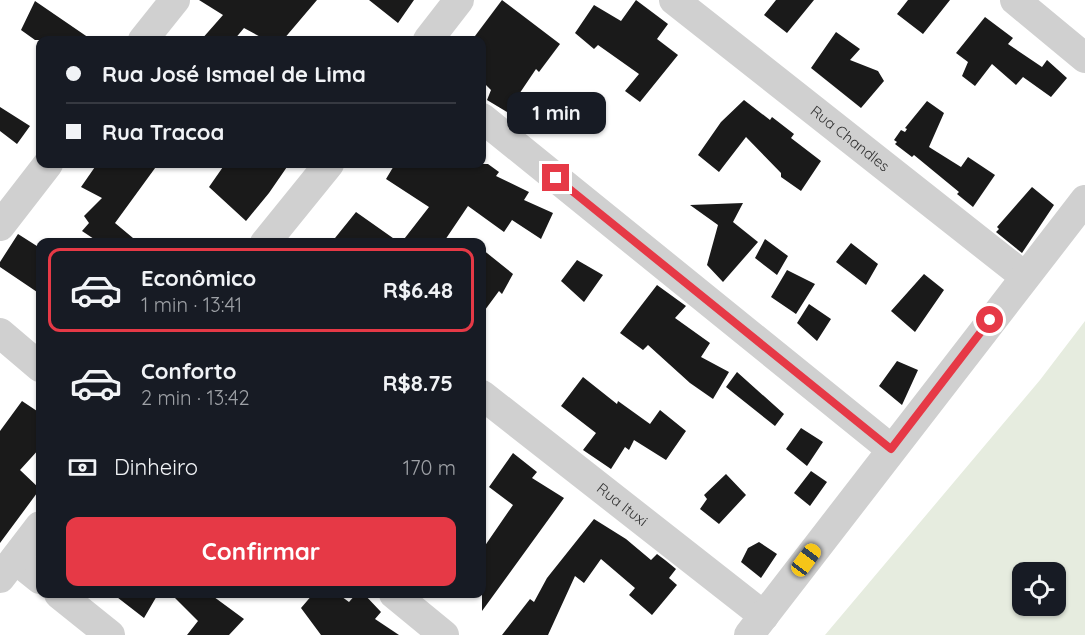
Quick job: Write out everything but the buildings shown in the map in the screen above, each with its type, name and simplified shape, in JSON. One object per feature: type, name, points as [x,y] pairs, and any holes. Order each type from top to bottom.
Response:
[{"type":"street","points":[[146,36],[175,0]]},
{"type":"street","points":[[431,36],[459,0]]},
{"type":"street","name":"Rua Chandles","points":[[674,0],[1024,276]]},
{"type":"street","points":[[1015,0],[1085,58]]},
{"type":"street","points":[[486,121],[891,449]]},
{"type":"street","points":[[0,226],[45,168]]},
{"type":"street","points":[[275,238],[326,168]]},
{"type":"street","points":[[757,625],[1024,276],[1085,200]]},
{"type":"street","points":[[0,333],[36,364]]},
{"type":"street","name":"Rua Ituxi","points":[[486,399],[757,625]]},
{"type":"street","points":[[36,531],[8,568],[36,578]]},
{"type":"street","points":[[64,598],[110,635]]},
{"type":"street","points":[[399,598],[444,635]]},
{"type":"shaded area","points":[[1085,321],[1085,635],[825,635],[1040,380]]},
{"type":"route","points":[[556,178],[891,449],[990,320]]}]
